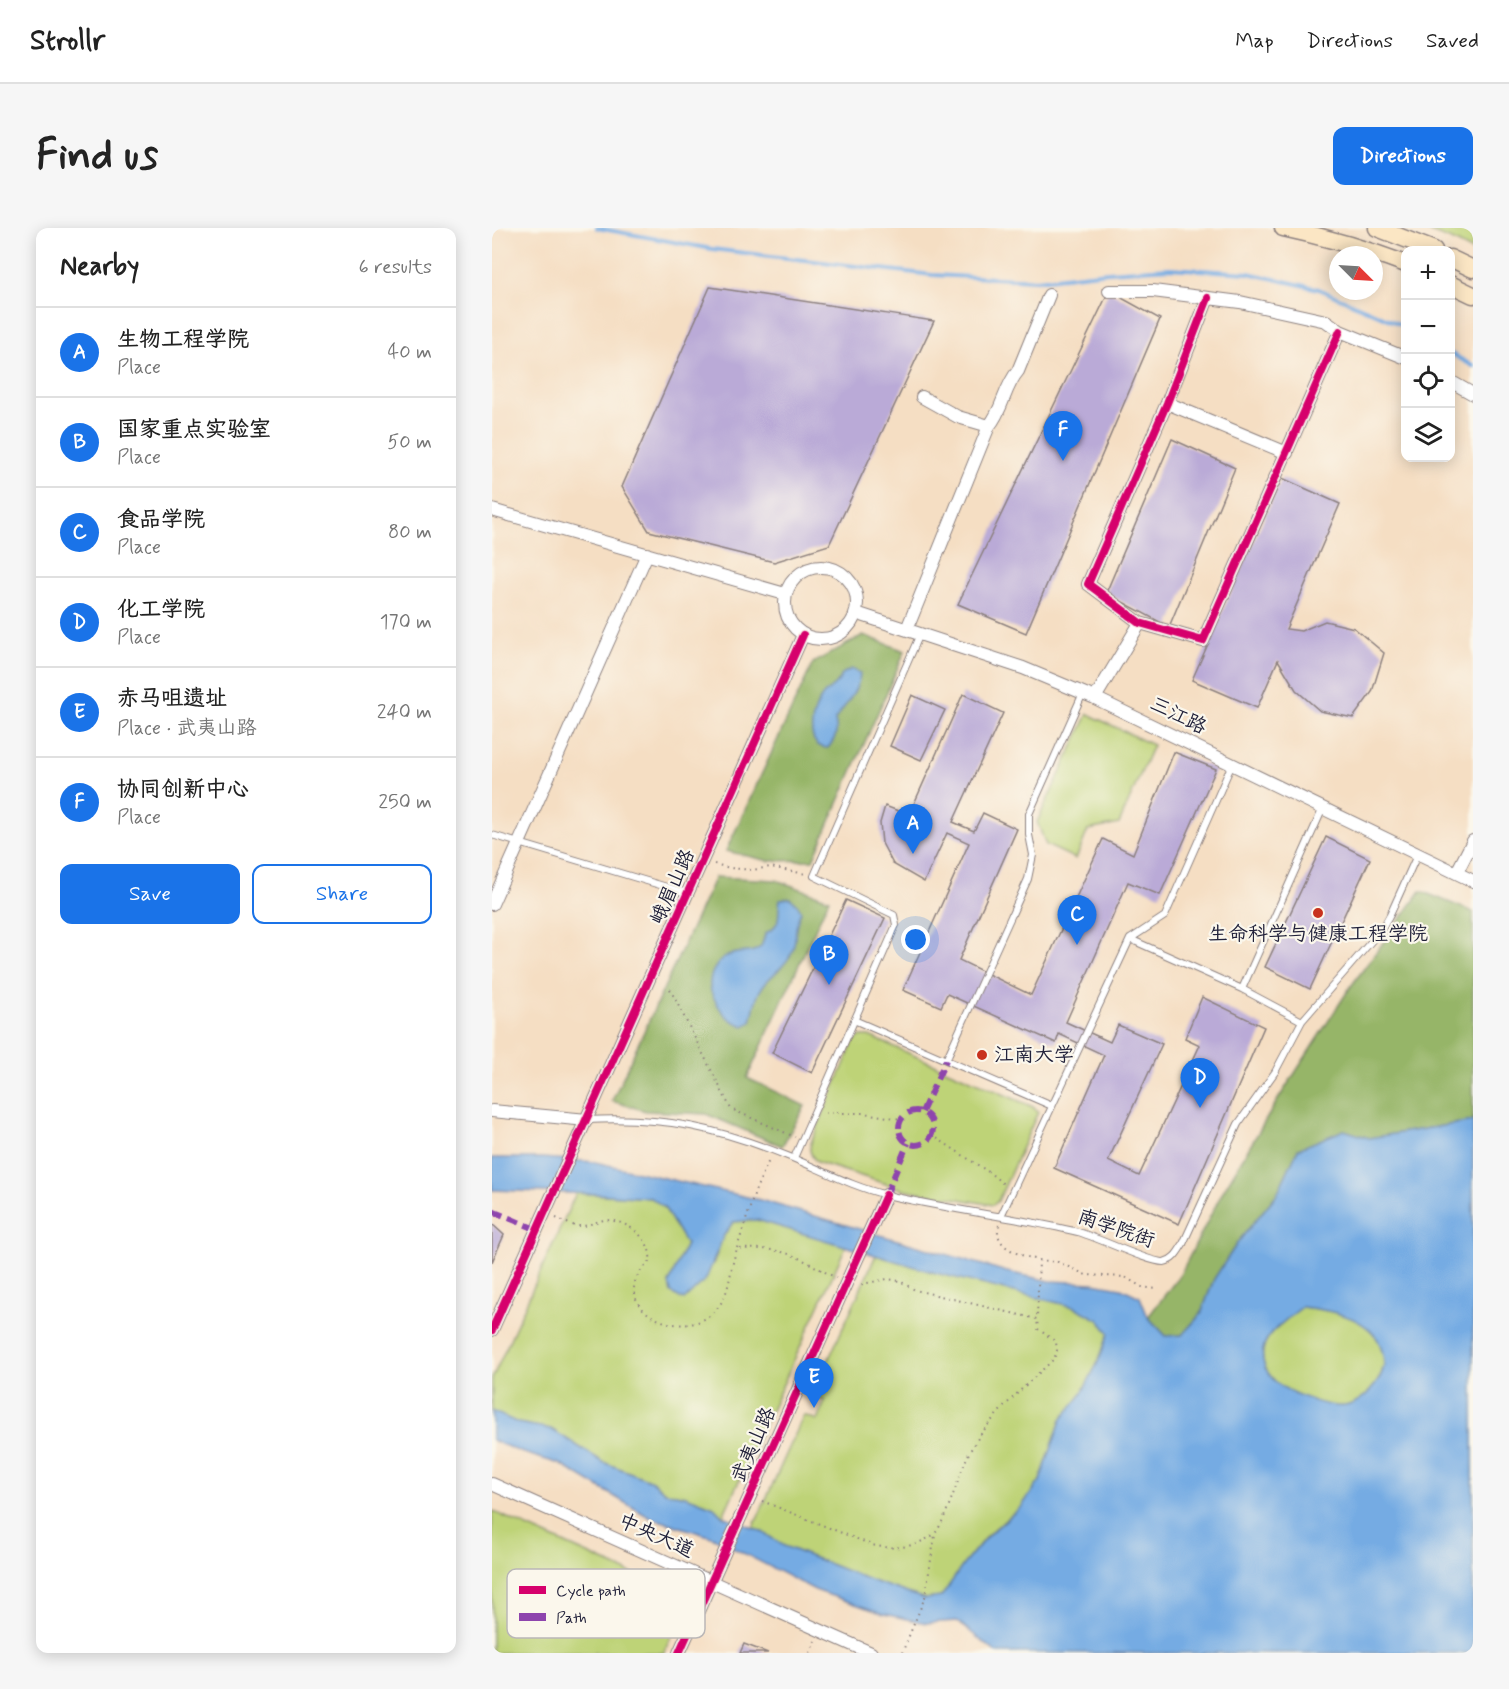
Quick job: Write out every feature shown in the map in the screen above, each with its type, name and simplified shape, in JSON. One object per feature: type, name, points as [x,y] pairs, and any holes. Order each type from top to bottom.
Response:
[{"type":"main road","points":[[1283,228],[1328,239],[1401,262]]},
{"type":"main road","points":[[1377,228],[1424,246]]},
{"type":"main road","points":[[1455,260],[1473,269]]},
{"type":"main road","points":[[1455,286],[1473,295]]},
{"type":"street","points":[[1109,291],[1153,291],[1240,302],[1326,321],[1340,331],[1401,356]]},
{"type":"street","points":[[907,630],[989,426],[997,417],[1011,379],[1018,371],[1049,295]]},
{"type":"street","points":[[1208,298],[1167,403],[1088,584],[1140,623],[1203,640],[1340,331]]},
{"type":"street","points":[[1455,384],[1473,394]]},
{"type":"street","points":[[922,397],[958,417],[989,426]]},
{"type":"street","points":[[1167,403],[1287,453]]},
{"type":"street","points":[[492,510],[785,594]]},
{"type":"street","points":[[492,904],[647,554]]},
{"type":"street","points":[[830,568],[849,580],[855,591],[856,613],[848,628],[834,637],[818,640],[803,635],[791,625],[785,610],[785,594],[790,583],[808,569],[830,568]]},
{"type":"street","name":"三江路","points":[[856,613],[1023,668],[1089,696],[1473,881]]},
{"type":"street","points":[[1089,696],[1140,623]]},
{"type":"street","name":"峨眉山路","points":[[545,1213],[803,635]]},
{"type":"street","points":[[1457,872],[1473,841]]},
{"type":"street","points":[[492,1111],[587,1120]]},
{"type":"street","name":"武夷山路","points":[[711,1582],[886,1195]]},
{"type":"street","points":[[492,1330],[545,1213]]},
{"type":"street","name":"中央大道","points":[[492,1484],[682,1569]]},
{"type":"street","name":"中央大道","points":[[705,1579],[871,1653]]},
{"type":"street","points":[[705,1595],[711,1582]]},
{"type":"street","points":[[679,1653],[686,1638]]},
{"type":"lane","points":[[794,1158],[896,926],[894,915],[814,876],[920,634]]},
{"type":"lane","points":[[946,1060],[1028,879],[1033,855],[1029,834],[1029,814],[1089,696]]},
{"type":"lane","points":[[1001,1216],[1130,939],[1166,916],[1232,764]]},
{"type":"lane","points":[[1242,989],[1323,807]]},
{"type":"lane","points":[[492,835],[688,893]]},
{"type":"lane","name":"南学院街","points":[[587,1120],[623,1118],[660,1120],[728,1134],[886,1195],[1082,1233],[1146,1258],[1164,1262],[1175,1257],[1238,1124],[1275,1072],[1302,1021],[1382,929],[1418,853]]},
{"type":"lane","points":[[1130,939],[1242,989],[1302,1021]]},
{"type":"lane","points":[[854,1020],[1052,1106]]},
{"type":"path","points":[[702,861],[730,868],[752,870],[770,867],[814,876]]},
{"type":"path","points":[[670,989],[731,1109],[802,1140]]},
{"type":"path","points":[[813,1113],[863,1113],[901,1119]]},
{"type":"path","points":[[932,1135],[990,1173],[1012,1192]]},
{"type":"path","points":[[545,1213],[576,1226],[607,1220],[625,1223],[648,1245],[651,1254],[650,1262],[641,1269],[637,1278],[634,1292],[637,1304],[647,1314],[660,1320],[688,1325],[702,1322],[720,1304],[727,1290],[744,1224],[756,1189],[774,1150]]},
{"type":"path","points":[[1001,1216],[997,1230],[1000,1239],[1015,1254],[1058,1262],[1086,1275],[1125,1277],[1142,1287],[1157,1289]]},
{"type":"path","points":[[736,1249],[769,1249],[787,1252],[814,1264],[846,1283],[862,1285],[887,1279],[900,1281],[915,1290],[1037,1319]]},
{"type":"path","points":[[902,1653],[925,1597],[935,1535],[941,1525],[960,1471],[987,1427],[1012,1399],[1054,1359],[1057,1351],[1056,1342],[1038,1329],[1039,1260]]},
{"type":"path","points":[[750,1496],[886,1549],[901,1549],[935,1535]]},
{"type":"green space","points":[[1420,228],[1473,228],[1473,251],[1454,241]]},
{"type":"green space","points":[[863,635],[905,651],[813,860],[769,861],[726,851],[813,663]]},
{"type":"green space","points":[[1088,714],[1153,745],[1119,824],[1088,830],[1076,859],[1046,845],[1037,822]]},
{"type":"green space","points":[[715,877],[776,880],[829,899],[747,1078],[805,1106],[782,1146],[706,1114],[646,1111],[612,1101]]},
{"type":"green space","points":[[1421,891],[1473,912],[1473,1121],[1369,1138],[1344,1130],[1298,1149],[1277,1194],[1238,1242],[1214,1279],[1201,1314],[1182,1335],[1166,1336],[1148,1317],[1180,1275],[1223,1191],[1279,1098],[1349,989]]},
{"type":"green space","points":[[861,1036],[869,1036],[1033,1107],[1038,1112],[998,1201],[993,1205],[902,1189],[817,1162],[810,1152],[811,1143],[854,1041]]},
{"type":"green space","points":[[576,1193],[651,1198],[664,1207],[686,1244],[669,1283],[713,1265],[723,1237],[733,1222],[757,1220],[846,1246],[723,1516],[714,1507],[686,1496],[665,1492],[652,1481],[603,1462],[551,1429],[518,1423],[492,1412],[492,1379]]},
{"type":"green space","points":[[876,1255],[936,1273],[1075,1307],[1099,1320],[1109,1333],[1098,1362],[1081,1395],[1061,1420],[1040,1481],[1021,1507],[987,1535],[963,1565],[942,1597],[925,1599],[875,1582],[784,1546],[753,1528],[804,1415],[817,1420],[825,1401],[812,1396]]},
{"type":"green space","points":[[1302,1307],[1323,1310],[1356,1320],[1373,1333],[1379,1342],[1384,1363],[1381,1375],[1370,1391],[1355,1403],[1342,1406],[1332,1405],[1298,1395],[1279,1384],[1267,1371],[1262,1355],[1266,1341],[1280,1325]]},
{"type":"green space","points":[[492,1511],[621,1569],[507,1569],[507,1638],[671,1638],[664,1653],[492,1653]]},
{"type":"water","points":[[851,669],[860,673],[857,686],[835,720],[836,735],[833,741],[828,748],[820,746],[815,742],[812,728],[817,704],[842,674]]},
{"type":"water","points":[[790,898],[801,912],[793,949],[786,963],[760,990],[751,1022],[744,1026],[726,1016],[720,1008],[710,988],[711,975],[725,957],[757,950],[766,933],[777,923],[780,899]]},
{"type":"water","points":[[1473,1121],[1473,1653],[997,1653],[957,1621],[926,1623],[884,1614],[815,1590],[712,1537],[649,1517],[560,1464],[520,1452],[492,1440],[492,1411],[518,1423],[551,1429],[603,1462],[652,1481],[665,1492],[686,1496],[714,1507],[723,1516],[761,1531],[784,1546],[925,1599],[941,1597],[988,1535],[1021,1507],[1040,1481],[1061,1420],[1081,1395],[1098,1362],[1109,1333],[1099,1320],[1075,1307],[936,1273],[757,1220],[733,1222],[723,1237],[706,1279],[684,1300],[671,1293],[669,1283],[686,1244],[664,1207],[651,1198],[492,1190],[492,1158],[542,1158],[595,1162],[760,1200],[1007,1272],[1050,1281],[1093,1283],[1121,1288],[1140,1297],[1148,1317],[1166,1336],[1182,1335],[1201,1314],[1214,1279],[1238,1242],[1277,1194],[1298,1149],[1344,1130],[1369,1138]],"holes":[[[1302,1307],[1356,1320],[1373,1333],[1379,1342],[1384,1363],[1381,1375],[1374,1386],[1355,1403],[1342,1406],[1309,1399],[1279,1384],[1267,1371],[1262,1355],[1266,1341],[1280,1325]]]},
{"type":"building","points":[[710,287],[934,321],[829,545],[774,562],[649,531],[622,487]]},
{"type":"building","points":[[1109,291],[1160,319],[1026,633],[958,604]]},
{"type":"building","points":[[1172,439],[1235,468],[1169,627],[1106,593]]},
{"type":"building","points":[[1282,478],[1340,504],[1286,629],[1301,631],[1325,621],[1354,628],[1384,653],[1372,692],[1353,718],[1320,711],[1296,690],[1278,660],[1257,708],[1192,680]]},
{"type":"building","points":[[963,694],[1003,713],[953,822],[974,831],[983,813],[1017,829],[959,960],[1031,995],[1103,839],[1133,854],[1174,752],[1216,769],[1160,895],[1128,882],[1066,1022],[1110,1042],[1118,1025],[1162,1044],[1108,1161],[1139,1176],[1200,1045],[1185,1038],[1202,997],[1264,1027],[1179,1224],[1054,1168],[1104,1055],[1059,1034],[1056,1043],[947,994],[941,1007],[903,990],[969,843],[947,833],[924,882],[893,864],[882,843],[880,823],[885,806],[909,815]]},
{"type":"building","points":[[912,695],[945,710],[921,760],[890,746]]},
{"type":"building","name":"生命科学与健康工程学院","points":[[1326,837],[1370,859],[1310,989],[1265,967]]},
{"type":"building","points":[[846,900],[885,918],[812,1073],[772,1053]]},
{"type":"building","points":[[492,1224],[504,1235],[492,1262]]},
{"type":"building","points":[[744,1644],[768,1653],[740,1653]]},
{"type":"waterway","points":[[597,228],[712,249],[932,275],[1037,280],[1169,268],[1248,273],[1319,289],[1401,325]]},
{"type":"waterway","points":[[1452,354],[1473,366]]},
{"type":"marked path","points":[[922,1112],[946,1060]]},
{"type":"marked path","points":[[916,1111],[928,1116],[933,1128],[928,1140],[916,1145],[904,1140],[899,1128],[904,1116],[916,1111]]},
{"type":"marked path","points":[[886,1195],[908,1143]]},
{"type":"marked path","points":[[492,1211],[538,1230]]},
{"type":"cycle path","points":[[1208,298],[1167,403],[1088,584],[1140,623],[1203,641],[1340,331]]},
{"type":"cycle path","points":[[492,1330],[803,635]]},
{"type":"cycle path","points":[[705,1595],[886,1195]]},
{"type":"cycle path","points":[[679,1653],[686,1638]]},
{"type":"place","name":"协同创新中心","points":[[1063,461]]},
{"type":"place","name":"生物工程学院","points":[[913,854]]},
{"type":"place","name":"生命科学与健康工程学院","points":[[1318,913]]},
{"type":"place","name":"食品学院","points":[[1077,945]]},
{"type":"place","name":"国家重点实验室","points":[[829,985]]},
{"type":"place","name":"江南大学","points":[[982,1055]]},
{"type":"place","name":"化工学院","points":[[1200,1108]]},
{"type":"place","name":"赤马咀遗址","points":[[814,1408]]}]
